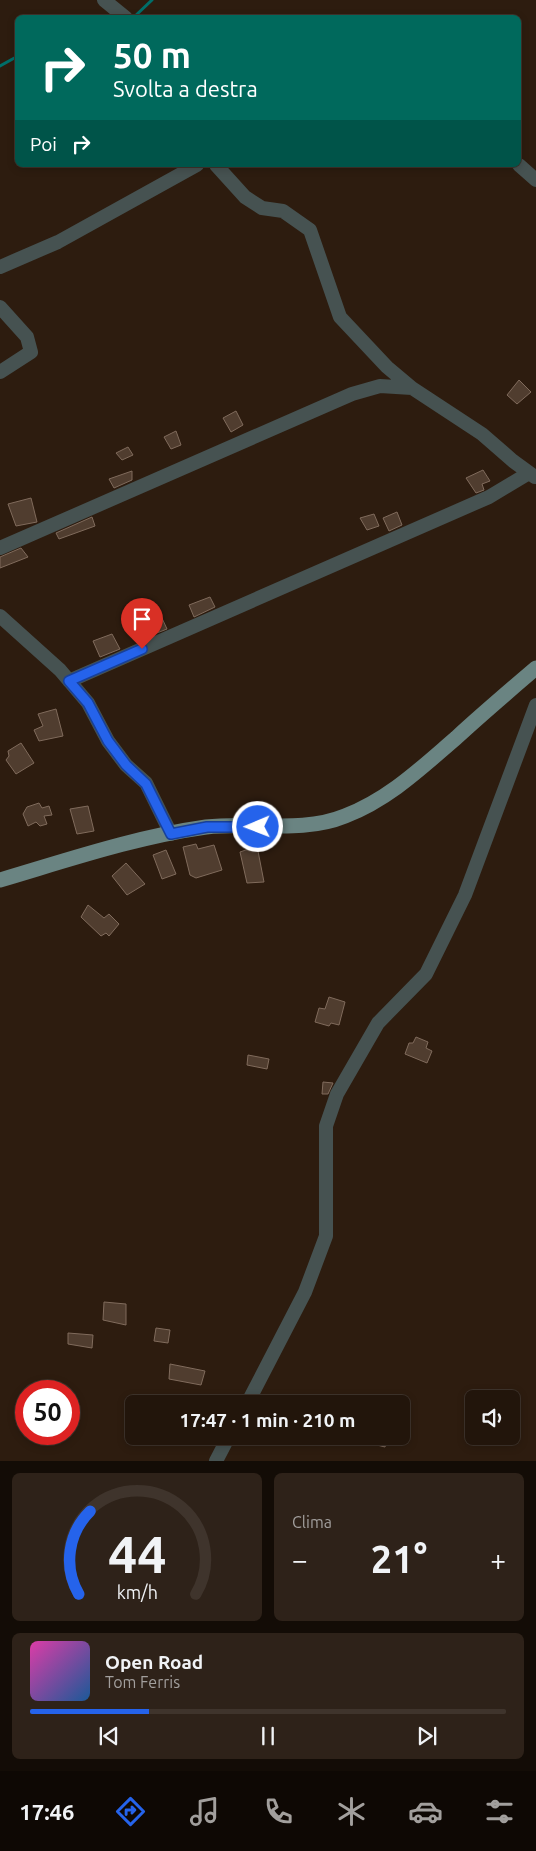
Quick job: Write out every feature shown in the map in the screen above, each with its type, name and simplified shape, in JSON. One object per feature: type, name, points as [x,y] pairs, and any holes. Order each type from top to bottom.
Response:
[{"type":"main road","points":[[0,880],[104,848],[207,827],[322,824],[345,816],[372,803],[420,771],[536,668]]},
{"type":"street","points":[[104,0],[122,15]]},
{"type":"street","points":[[0,267],[58,242],[193,167]]},
{"type":"street","points":[[69,681],[490,497],[533,475],[482,434],[412,388],[381,361],[340,317],[310,230],[283,211],[262,208],[244,197],[218,167]]},
{"type":"street","points":[[521,167],[536,180]]},
{"type":"street","points":[[0,307],[27,337],[31,352],[0,372]]},
{"type":"street","points":[[0,548],[352,394],[380,386],[412,388]]},
{"type":"street","points":[[0,616],[69,681],[88,703],[108,741],[126,765],[146,784],[171,834]]},
{"type":"street","points":[[252,1395],[305,1292],[326,1236],[326,1126],[337,1094],[378,1023],[426,974],[465,895],[536,705]]},
{"type":"street","points":[[216,1461],[225,1445]]},
{"type":"building","points":[[519,380],[531,392],[517,404],[507,395]]},
{"type":"building","points":[[236,411],[243,425],[231,432],[223,418]]},
{"type":"building","points":[[176,431],[181,445],[171,449],[164,437]]},
{"type":"building","points":[[128,447],[133,455],[122,460],[116,453]]},
{"type":"building","points":[[483,470],[490,481],[482,484],[484,490],[476,493],[466,478]]},
{"type":"building","points":[[132,471],[132,480],[114,488],[109,479]]},
{"type":"building","points":[[31,498],[37,522],[16,526],[8,504]]},
{"type":"building","points":[[397,512],[402,525],[389,531],[383,518]]},
{"type":"building","points":[[374,514],[379,526],[367,530],[360,518]]},
{"type":"building","points":[[92,517],[95,526],[59,539],[56,533]]},
{"type":"building","points":[[21,548],[28,557],[0,568],[0,557]]},
{"type":"building","points":[[210,597],[215,607],[194,617],[189,605]]},
{"type":"building","points":[[161,616],[167,629],[144,638],[139,624]]},
{"type":"building","points":[[112,634],[120,649],[100,657],[93,641]]},
{"type":"building","points":[[56,709],[63,736],[39,741],[34,730],[43,726],[38,714]]},
{"type":"building","points":[[21,743],[34,763],[16,774],[6,760],[9,756],[8,751]]},
{"type":"building","points":[[39,803],[42,808],[49,806],[52,815],[44,816],[47,824],[40,826],[36,822],[28,826],[23,814],[27,807]]},
{"type":"building","points":[[88,806],[94,831],[77,834],[70,809]]},
{"type":"building","points":[[196,844],[198,849],[214,845],[222,870],[196,878],[190,875],[183,847]]},
{"type":"building","points":[[257,846],[264,882],[247,883],[240,852]]},
{"type":"building","points":[[166,850],[176,874],[162,879],[153,855]]},
{"type":"building","points":[[126,863],[145,884],[127,895],[112,876]]},
{"type":"building","points":[[88,905],[104,918],[109,914],[119,924],[109,936],[106,933],[101,936],[81,917]]},
{"type":"building","points":[[329,997],[345,1002],[339,1025],[331,1023],[329,1026],[315,1022],[319,1008],[325,1009]]},
{"type":"building","points":[[416,1037],[428,1042],[426,1048],[432,1051],[427,1063],[405,1054],[409,1043],[413,1043]]},
{"type":"building","points":[[248,1055],[269,1059],[267,1069],[247,1065]]},
{"type":"building","points":[[323,1082],[333,1083],[328,1094],[322,1094]]},
{"type":"building","points":[[104,1302],[126,1304],[126,1325],[103,1320]]},
{"type":"building","points":[[156,1328],[170,1330],[168,1343],[154,1341]]},
{"type":"building","points":[[68,1333],[93,1335],[92,1348],[68,1344]]},
{"type":"building","points":[[170,1364],[205,1371],[201,1385],[169,1379]]},
{"type":"waterway","points":[[136,15],[152,0]]},
{"type":"waterway","points":[[0,66],[15,58]]},
{"type":"route","points":[[142,649],[69,681],[88,703],[108,741],[126,765],[146,784],[171,834],[207,827],[258,827]]}]
